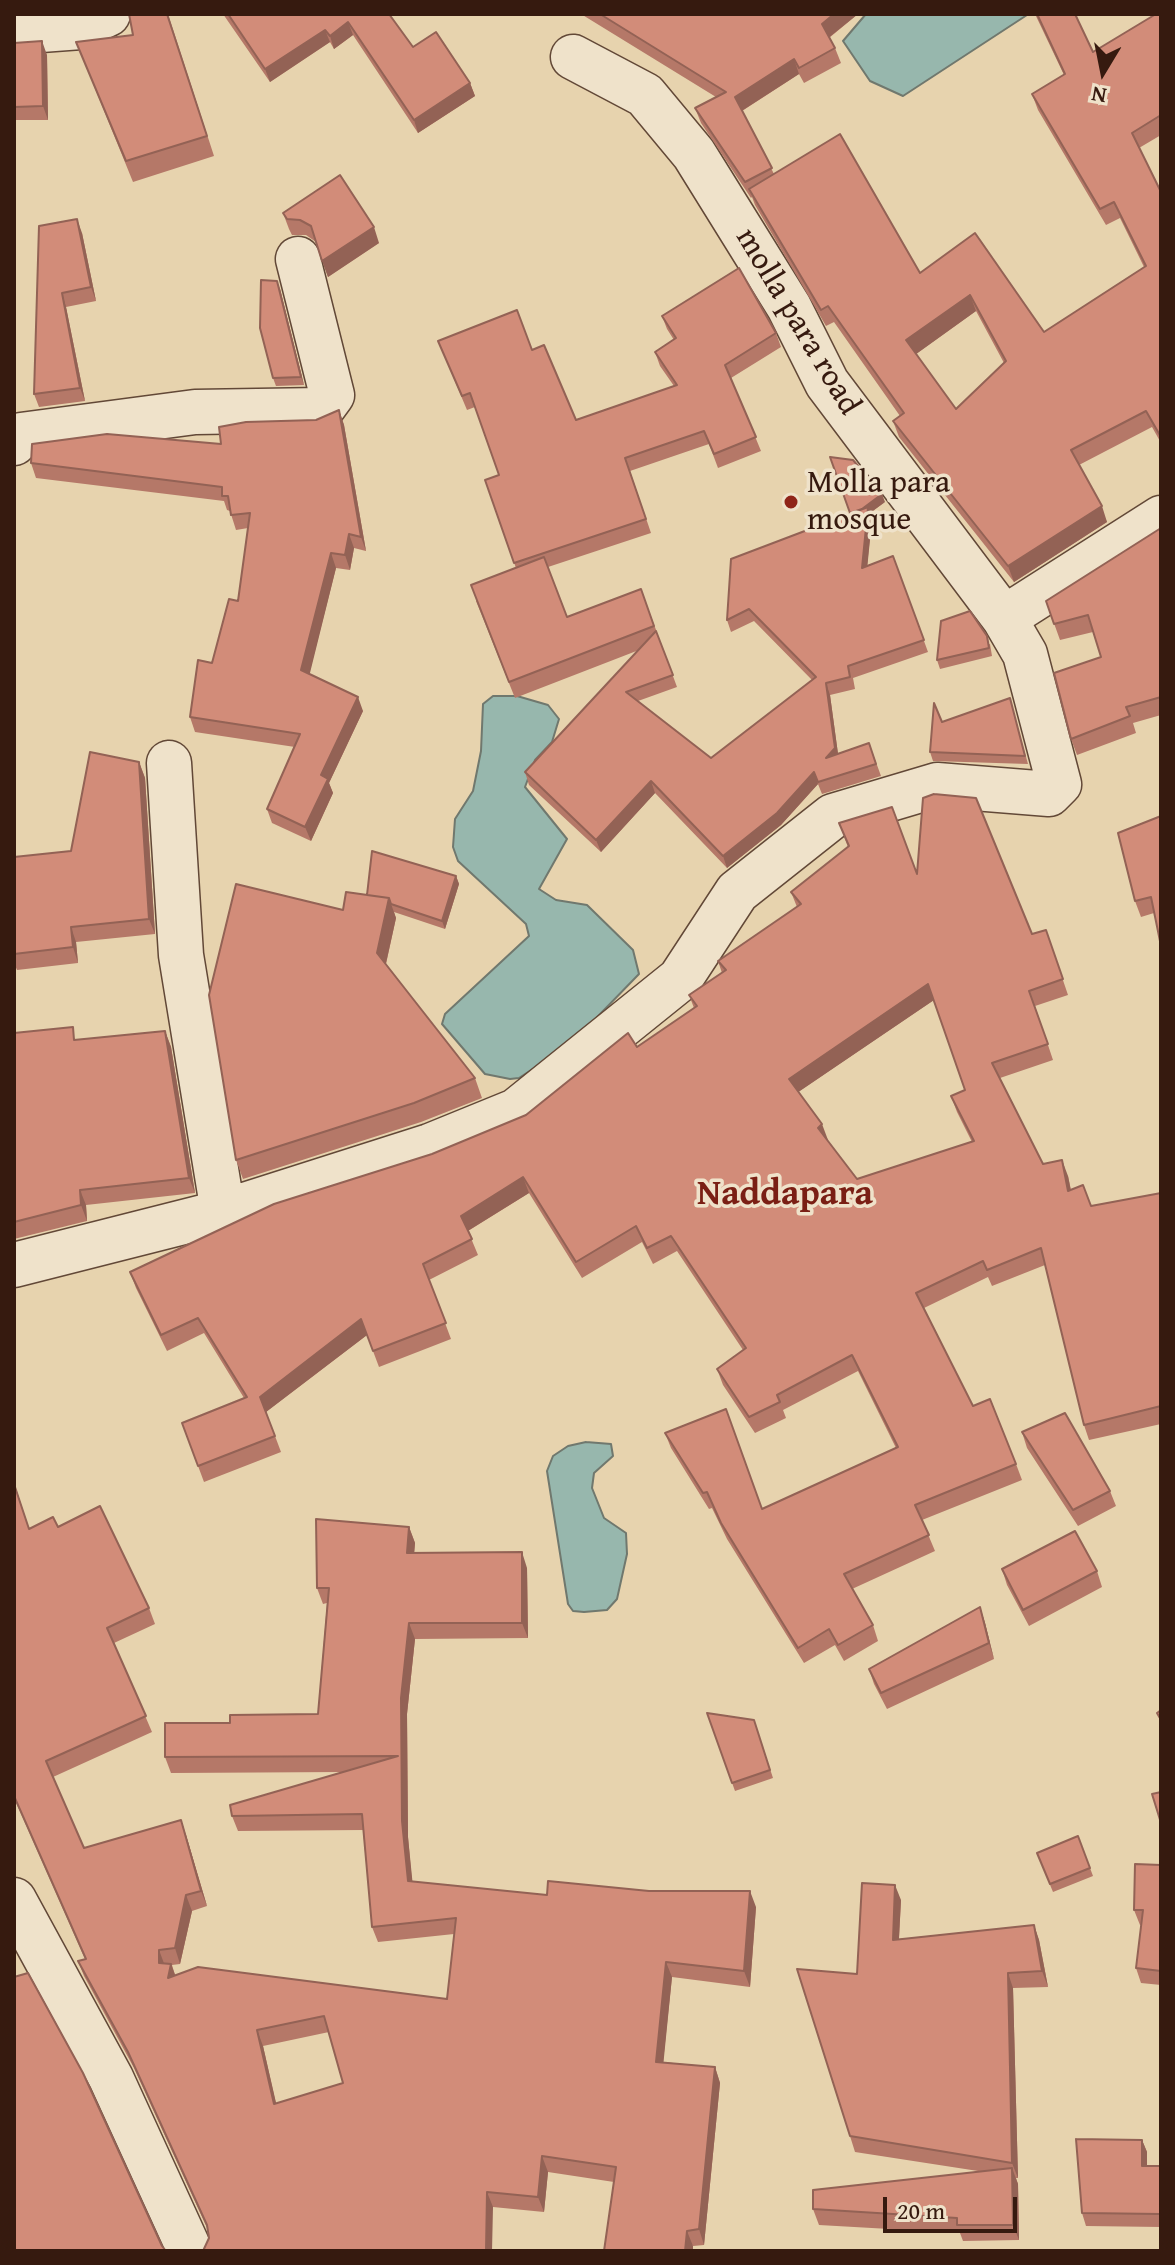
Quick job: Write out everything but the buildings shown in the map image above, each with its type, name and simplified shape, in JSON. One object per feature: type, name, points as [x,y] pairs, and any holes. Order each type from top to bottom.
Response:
[{"type":"street","points":[[14,32],[81,27],[108,14]]},
{"type":"street","name":"molla para road","points":[[223,1212],[430,1146],[516,1111],[680,979],[737,892],[833,816],[937,785],[1049,794],[1059,784],[1025,654],[1004,618],[827,383],[789,307],[694,154],[645,95],[573,57]]},
{"type":"street","points":[[14,443],[21,435],[195,412],[321,410],[332,395],[298,259]]},
{"type":"street","points":[[1004,618],[1161,518]]},
{"type":"street","points":[[14,1265],[223,1212],[181,955],[169,763]]},
{"type":"street","points":[[14,1900],[111,2078],[190,2251]]},
{"type":"water","points":[[866,14],[1027,15],[903,96],[870,81],[843,41]]},
{"type":"water","points":[[493,696],[517,696],[548,705],[559,719],[552,742],[535,760],[525,787],[567,839],[539,889],[556,900],[587,905],[633,950],[639,974],[571,1044],[519,1078],[510,1079],[485,1074],[442,1024],[445,1014],[529,936],[526,924],[458,861],[453,847],[455,819],[473,791],[481,751],[483,704]]},
{"type":"water","points":[[586,1442],[611,1444],[613,1456],[594,1473],[592,1488],[604,1518],[626,1533],[627,1554],[617,1599],[607,1610],[584,1612],[573,1611],[568,1604],[547,1471],[553,1456],[568,1446]]},
{"type":"place","name":"Molla para mosque","points":[[791,502]]},
{"type":"district","name":"Naddapara","points":[[785,1195]]}]
